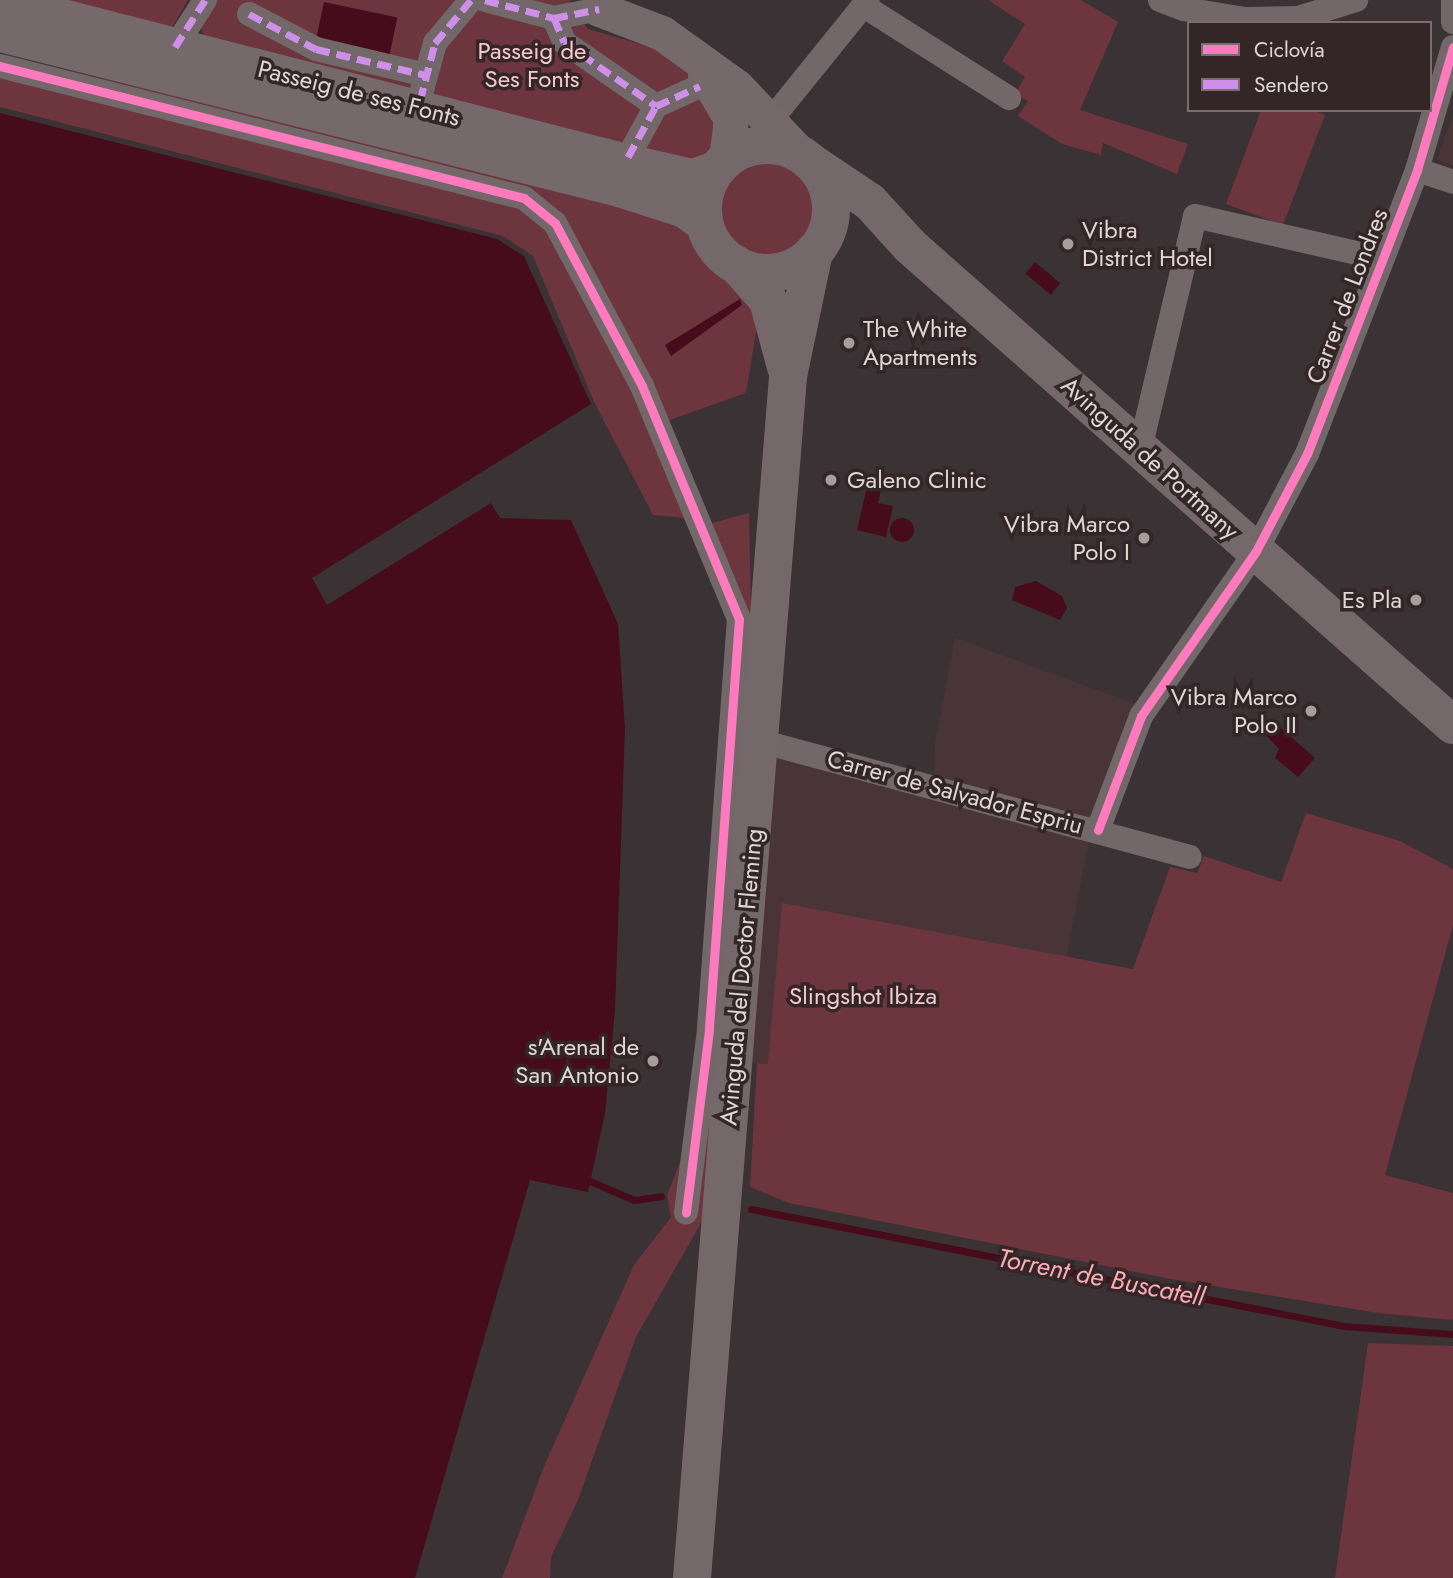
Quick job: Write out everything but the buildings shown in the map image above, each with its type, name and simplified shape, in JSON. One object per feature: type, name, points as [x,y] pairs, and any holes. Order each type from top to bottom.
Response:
[{"type":"main road","points":[[763,145],[805,158],[823,177],[830,198],[830,219],[819,246],[797,265],[777,272],[756,272],[736,264],[716,248],[705,225],[703,201],[722,163],[763,145]]},
{"type":"main road","name":"Avinguda de Portmany","points":[[805,158],[870,202],[910,246],[1453,726]]},
{"type":"main road","name":"Avinguda de Portmany","points":[[819,246],[839,232],[870,229],[910,246]]},
{"type":"main road","name":"Avinguda del Doctor Fleming","points":[[692,1578],[788,376],[819,246]]},
{"type":"main road","name":"Avinguda del Doctor Fleming","points":[[736,264],[768,300],[788,376]]},
{"type":"street","name":"Passeig de ses Fonts","points":[[1,0],[44,5],[166,61],[619,189],[684,210],[705,225]]},
{"type":"street","points":[[166,61],[205,0]]},
{"type":"street","points":[[420,101],[435,43],[471,0]]},
{"type":"street","points":[[485,0],[554,18],[599,5],[662,33],[737,87],[805,158]]},
{"type":"street","points":[[1160,0],[1184,9],[1245,19],[1298,18],[1356,0]]},
{"type":"street","points":[[1453,0],[1453,22]]},
{"type":"street","points":[[771,120],[866,3],[1010,98]]},
{"type":"street","points":[[44,5],[49,45]]},
{"type":"street","points":[[249,15],[316,49],[426,75]]},
{"type":"street","points":[[554,18],[564,42],[656,106]]},
{"type":"street","name":"Passeig de ses Fonts","points":[[0,34],[49,45],[166,61],[692,176],[722,163]]},
{"type":"street","name":"Carrer de Londres","points":[[1098,830],[1141,716],[1256,551],[1307,454],[1417,170],[1453,47]]},
{"type":"street","points":[[689,52],[729,110],[732,136],[722,163]]},
{"type":"street","points":[[0,66],[524,198],[555,222],[642,386],[739,619],[709,1030],[686,1213]]},
{"type":"street","points":[[628,157],[656,106],[700,86]]},
{"type":"street","points":[[1417,170],[1453,182]]},
{"type":"street","points":[[1140,449],[1195,216],[1382,259]]},
{"type":"street","name":"Carrer de Salvador Espriu","points":[[760,741],[1098,830],[1190,857]]},
{"type":"shaded area","points":[[324,2],[397,18],[389,56],[316,40]]},
{"type":"shaded area","points":[[0,113],[497,239],[524,256],[591,404],[312,578],[327,605],[491,503],[500,518],[571,520],[618,624],[625,729],[615,1010],[605,1113],[588,1192],[530,1180],[415,1578],[0,1578]]},
{"type":"shaded area","points":[[1453,116],[1453,166],[1437,159]]},
{"type":"shaded area","points":[[1035,262],[1060,283],[1051,295],[1025,273]]},
{"type":"shaded area","points":[[740,299],[742,305],[671,356],[665,345]]},
{"type":"shaded area","points":[[867,487],[881,490],[878,503],[893,506],[886,537],[857,530]]},
{"type":"shaded area","points":[[902,518],[913,525],[914,530],[907,541],[902,542],[891,535],[890,530],[897,519]]},
{"type":"shaded area","points":[[1036,581],[1062,596],[1067,608],[1060,620],[1012,600],[1015,587]]},
{"type":"shaded area","points":[[955,638],[1135,704],[1093,821],[1056,1010],[927,1077],[757,1063],[717,1055],[772,732],[934,776],[935,743]]},
{"type":"shaded area","points":[[1275,723],[1315,758],[1298,777],[1275,758],[1279,749],[1266,735]]},
{"type":"green space","points":[[56,0],[188,0],[170,31]]},
{"type":"green space","name":"Passeig de Ses Fonts","points":[[214,0],[572,0],[569,3],[588,29],[654,48],[694,77],[718,110],[712,156],[694,165],[205,44],[200,22]]},
{"type":"green space","points":[[988,0],[1081,0],[1118,22],[1080,110],[1188,144],[1177,174],[1103,143],[1101,155],[1062,144],[1018,116],[1028,101],[1015,94],[1025,77],[1002,61],[1025,24]]},
{"type":"green space","points":[[0,54],[675,216],[698,251],[742,288],[758,321],[746,393],[664,422],[705,525],[749,513],[751,607],[704,1218],[636,1337],[578,1500],[551,1557],[550,1578],[502,1578],[545,1464],[634,1265],[671,1217],[667,1195],[689,1139],[733,624],[684,518],[653,515],[595,404],[533,256],[503,236],[0,107]]},
{"type":"green space","points":[[1260,112],[1318,112],[1325,115],[1283,225],[1226,204]]},
{"type":"green space","points":[[766,159],[785,163],[801,173],[811,189],[815,208],[811,227],[801,243],[785,253],[766,257],[747,253],[731,243],[721,227],[717,208],[721,189],[731,173],[747,163]]},
{"type":"green space","name":"Slingshot Ibiza","points":[[1306,813],[1400,841],[1453,869],[1453,925],[1385,1175],[1453,1193],[1453,1320],[1378,1313],[1171,1279],[789,1203],[750,1187],[757,1063],[768,1064],[782,903],[1133,969],[1170,867],[1197,873],[1204,856],[1281,882]]},
{"type":"green space","points":[[1368,1343],[1453,1346],[1453,1578],[1335,1578]]},
{"type":"waterway","name":"Torrent de Buscatell","points":[[590,1181],[634,1200],[661,1196]]},
{"type":"waterway","name":"Torrent de Buscatell","points":[[751,1209],[1344,1326],[1453,1334]]},
{"type":"marked path","points":[[175,47],[205,0]]},
{"type":"marked path","points":[[420,101],[435,43],[471,0]]},
{"type":"marked path","points":[[485,0],[554,18],[599,9]]},
{"type":"marked path","points":[[249,14],[316,49],[426,75]]},
{"type":"marked path","points":[[554,18],[564,42],[656,106]]},
{"type":"marked path","points":[[628,157],[656,106],[700,86]]},
{"type":"cycle path","points":[[1098,830],[1141,716],[1256,551],[1307,454],[1417,170],[1453,47]]},
{"type":"cycle path","points":[[0,66],[524,198],[555,223],[642,386],[739,619],[709,1030],[686,1213]]},
{"type":"place","name":"Vibra District Hotel","points":[[1068,244]]},
{"type":"place","name":"The White Apartments","points":[[849,343]]},
{"type":"place","name":"Galeno Clinic","points":[[831,480]]},
{"type":"place","name":"Vibra Marco Polo I","points":[[1144,538]]},
{"type":"place","name":"Es Pla","points":[[1416,600]]},
{"type":"place","name":"Vibra Marco Polo II","points":[[1311,711]]},
{"type":"place","name":"s'Arenal de San Antonio","points":[[653,1061]]}]
